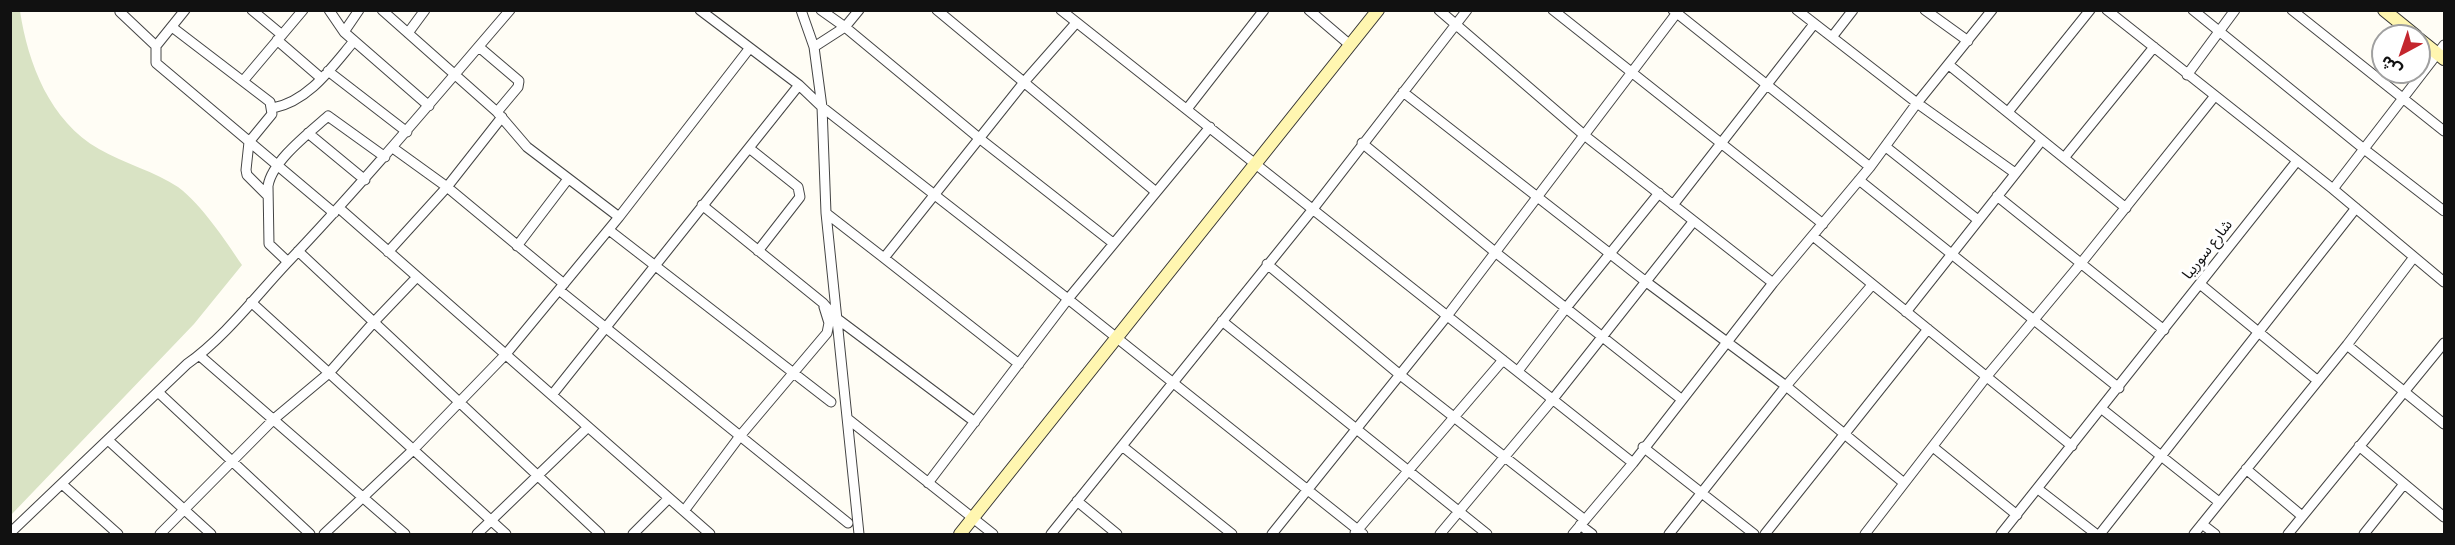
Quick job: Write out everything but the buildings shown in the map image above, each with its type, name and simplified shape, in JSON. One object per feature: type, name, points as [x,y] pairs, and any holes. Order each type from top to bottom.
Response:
[{"type":"street","points":[[121,10],[120,12],[156,46]]},
{"type":"street","points":[[185,10],[156,46],[156,63],[277,166],[337,210],[388,252],[710,534]]},
{"type":"street","points":[[252,10],[279,38],[325,75],[406,132]]},
{"type":"street","points":[[243,81],[303,10]]},
{"type":"street","points":[[328,10],[344,32],[429,106]]},
{"type":"street","points":[[344,32],[359,10]]},
{"type":"street","points":[[382,10],[499,114],[527,147],[619,217]]},
{"type":"street","points":[[408,33],[425,10]]},
{"type":"street","points":[[14,533],[251,302],[365,180],[510,10]]},
{"type":"street","points":[[700,10],[799,85],[822,107],[1174,383],[1358,533],[1503,360]]},
{"type":"street","points":[[801,10],[814,47],[822,107],[826,213],[862,533]]},
{"type":"street","points":[[821,10],[1113,243]]},
{"type":"street","points":[[814,47],[845,27],[859,10]]},
{"type":"street","points":[[937,10],[1156,192]]},
{"type":"street","points":[[1061,10],[1633,463]]},
{"type":"street","points":[[1187,109],[1264,10]]},
{"type":"street","points":[[1309,10],[1350,45]]},
{"type":"street","points":[[960,534],[1257,165],[1378,10]]},
{"type":"street","points":[[1439,10],[1584,135],[1773,283]]},
{"type":"street","points":[[1051,534],[1313,209],[1467,10]]},
{"type":"street","points":[[1553,10],[1823,224]]},
{"type":"street","points":[[1797,10],[1917,103],[2015,173]]},
{"type":"street","points":[[1832,37],[1853,10]]},
{"type":"street","points":[[1924,10],[1968,41]]},
{"type":"street","points":[[1573,534],[1633,463],[1643,447],[1773,283],[1886,147],[1917,103],[1992,10]]},
{"type":"street","points":[[2008,112],[2090,10]]},
{"type":"street","points":[[2107,10],[2333,189],[2445,282]]},
{"type":"street","points":[[2193,10],[2445,211]]},
{"type":"street","points":[[2187,75],[2235,10]]},
{"type":"street","points":[[2292,10],[2445,131]]},
{"type":"street","points":[[2384,10],[2401,24]]},
{"type":"street","points":[[1272,534],[1447,316],[1632,74],[1676,12],[1870,167]]},
{"type":"street","points":[[884,258],[1025,81],[1076,23]]},
{"type":"street","points":[[1673,205],[1815,24]]},
{"type":"street","points":[[172,27],[270,102],[273,108],[272,114],[249,142],[247,175],[268,196]]},
{"type":"street","points":[[273,108],[290,104],[303,96],[325,75],[354,40]]},
{"type":"street","points":[[388,252],[447,187],[518,87],[519,81],[478,47]]},
{"type":"street","points":[[2064,158],[2154,47]]},
{"type":"street","points":[[324,534],[364,498],[506,354],[609,230],[750,49]]},
{"type":"street","points":[[2333,189],[2403,98],[2442,53]]},
{"type":"street","points":[[1949,65],[2126,208]]},
{"type":"street","points":[[552,395],[799,85]]},
{"type":"street","points":[[1403,92],[1645,281],[1786,386],[1904,483]]},
{"type":"street","points":[[1879,534],[1868,531],[1987,376],[2214,97]]},
{"type":"street","points":[[288,262],[269,244],[269,179],[277,166],[308,133],[328,116],[385,157]]},
{"type":"street","points":[[928,483],[1068,299],[1210,127]]},
{"type":"street","points":[[308,133],[365,180]]},
{"type":"street","points":[[1906,312],[2042,140]]},
{"type":"street","points":[[1362,143],[1681,399]]},
{"type":"street","points":[[1886,147],[1978,220]]},
{"type":"street","points":[[393,148],[447,187],[517,246],[606,327],[848,523]]},
{"type":"street","points":[[749,148],[798,187],[800,192],[800,197],[758,251]]},
{"type":"street","name":"شارع سوريبا","points":[[2001,534],[2297,161]]},
{"type":"street","points":[[517,246],[568,178]]},
{"type":"street","points":[[1859,180],[2119,388]]},
{"type":"street","points":[[1518,371],[1659,193]]},
{"type":"street","points":[[1997,196],[2164,330]]},
{"type":"street","points":[[702,205],[823,303],[836,317],[975,422]]},
{"type":"street","points":[[2038,489],[2098,534],[2260,333],[2356,208]]},
{"type":"street","points":[[826,213],[1019,364]]},
{"type":"street","points":[[1440,534],[1553,399],[1693,222]]},
{"type":"street","points":[[609,230],[831,402]]},
{"type":"street","points":[[1813,236],[2072,446]]},
{"type":"street","points":[[298,251],[600,534]]},
{"type":"street","points":[[2194,534],[2347,345],[2414,257]]},
{"type":"street","points":[[1267,264],[1504,457],[1592,534]]},
{"type":"street","points":[[160,534],[274,419],[329,374],[416,278]]},
{"type":"street","points":[[2200,284],[2318,381]]},
{"type":"street","points":[[1669,534],[1786,386],[1872,285]]},
{"type":"street","points":[[251,302],[506,534]]},
{"type":"street","points":[[684,511],[740,436],[829,329],[823,303]]},
{"type":"street","points":[[1222,321],[1487,534]]},
{"type":"street","points":[[1765,534],[1928,329]]},
{"type":"street","points":[[2288,534],[2445,343]]},
{"type":"street","points":[[2347,345],[2445,424]]},
{"type":"street","points":[[199,355],[405,534]]},
{"type":"street","points":[[158,392],[310,534]]},
{"type":"street","points":[[2102,409],[2219,502]]},
{"type":"street","points":[[848,419],[993,534]]},
{"type":"street","points":[[477,534],[588,427]]},
{"type":"street","points":[[108,440],[212,534]]},
{"type":"street","points":[[1122,446],[1232,534]]},
{"type":"street","points":[[2360,446],[2445,518]]},
{"type":"street","points":[[1643,447],[1754,534]]},
{"type":"street","points":[[1933,447],[2017,515]]},
{"type":"street","points":[[2246,469],[2302,516]]},
{"type":"street","points":[[62,484],[118,534]]},
{"type":"street","points":[[2364,534],[2404,484]]},
{"type":"street","points":[[633,534],[669,498]]},
{"type":"street","points":[[1077,501],[1117,534]]},
{"type":"street","points":[[2202,524],[2215,534]]},
{"type":"green space","points":[[10,11],[20,11],[36,71],[44,89],[67,123],[99,149],[160,177],[187,194],[221,234],[242,265],[194,324],[11,515]]}]
